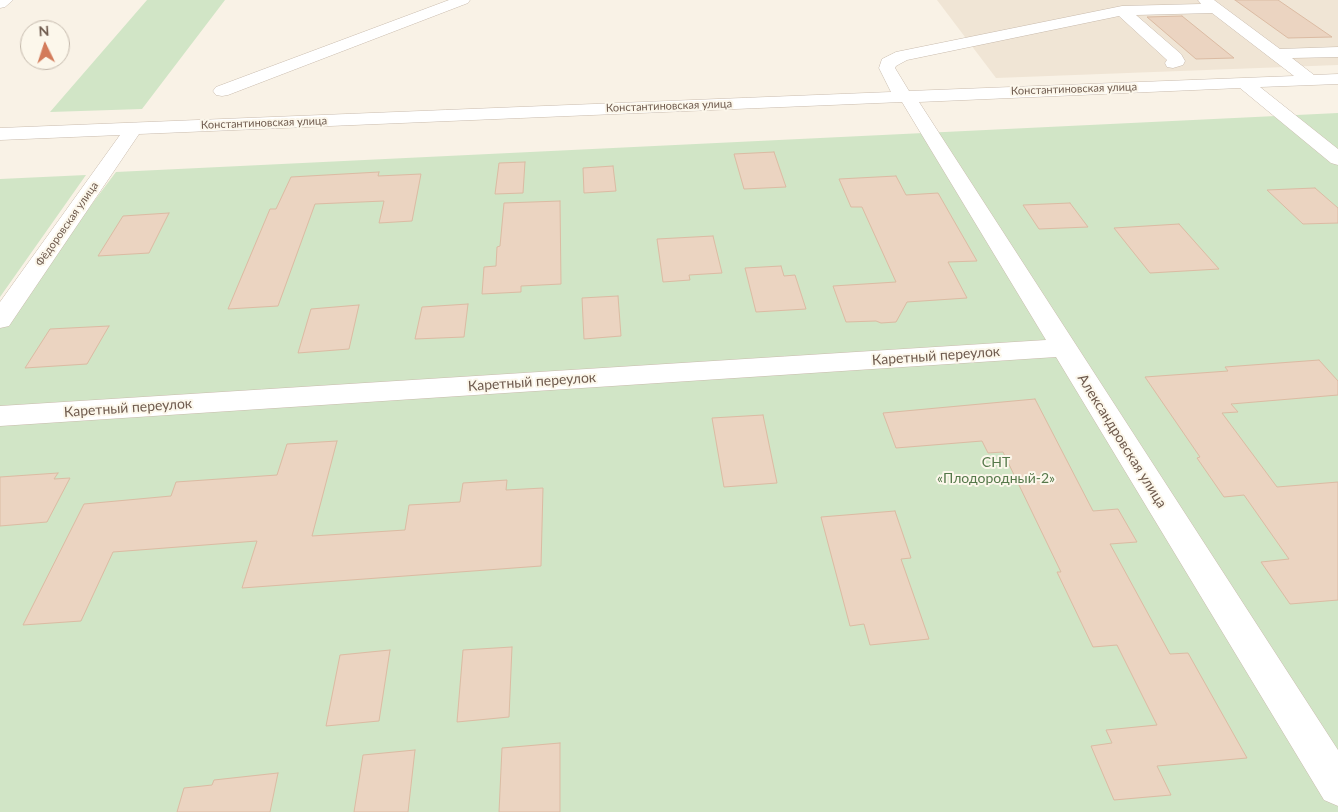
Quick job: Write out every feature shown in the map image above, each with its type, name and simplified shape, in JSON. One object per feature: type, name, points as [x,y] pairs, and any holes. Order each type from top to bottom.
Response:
[{"type":"street","points":[[0,4],[6,0]]},
{"type":"street","points":[[222,90],[463,0]]},
{"type":"street","points":[[1122,12],[1211,4],[1310,80]]},
{"type":"street","points":[[1122,12],[1175,58],[1177,61],[1173,63]]},
{"type":"street","name":"Александровская улица","points":[[1122,12],[894,59],[888,63],[887,68],[1338,786]]},
{"type":"street","points":[[1276,54],[1338,52]]},
{"type":"street","name":"Константиновская улица","points":[[0,134],[1338,79]]},
{"type":"street","points":[[1243,82],[1338,159]]},
{"type":"street","name":"Фёдоровская улица","points":[[0,320],[134,128]]},
{"type":"street","name":"Каретный переулок","points":[[0,416],[1064,348]]},
{"type":"shaded area","points":[[937,0],[1338,0],[1338,65],[996,78]]},
{"type":"green space","points":[[147,0],[225,0],[142,109],[50,112]]},
{"type":"green space","name":"СНТ «Плодородный-2»","points":[[1338,113],[1338,812],[0,812],[0,326],[116,172]]},
{"type":"green space","points":[[86,175],[0,297],[0,179]]},
{"type":"building","points":[[1235,0],[1278,0],[1332,37],[1288,38]]},
{"type":"building","points":[[1182,16],[1234,58],[1196,59],[1147,17]]},
{"type":"building","points":[[774,152],[786,187],[744,189],[734,154]]},
{"type":"building","points":[[525,162],[523,193],[495,194],[499,163]]},
{"type":"building","points":[[613,166],[616,191],[584,193],[583,168]]},
{"type":"building","points":[[379,172],[378,176],[421,174],[412,221],[379,223],[384,201],[315,204],[278,306],[228,309],[270,209],[276,209],[291,177]]},
{"type":"building","points":[[896,176],[906,195],[938,193],[977,261],[948,262],[967,298],[907,302],[896,322],[846,322],[833,286],[896,282],[862,207],[851,207],[839,179]]},
{"type":"building","points":[[1315,188],[1338,208],[1338,223],[1303,224],[1267,190]]},
{"type":"building","points":[[560,201],[561,284],[521,286],[521,292],[482,294],[484,267],[496,266],[504,203]]},
{"type":"building","points":[[1070,203],[1088,227],[1039,229],[1023,205]]},
{"type":"building","points":[[169,213],[149,253],[98,256],[123,216]]},
{"type":"building","points":[[1179,224],[1219,269],[1150,273],[1114,228]]},
{"type":"building","points":[[713,236],[722,273],[689,275],[690,280],[663,282],[657,239]]},
{"type":"building","points":[[781,266],[784,276],[795,275],[806,309],[756,312],[745,268]]},
{"type":"building","points":[[618,296],[621,336],[584,339],[582,298]]},
{"type":"building","points":[[468,304],[464,337],[415,339],[422,307]]},
{"type":"building","points":[[359,305],[349,349],[298,353],[311,309]]},
{"type":"building","points":[[109,326],[87,364],[25,368],[50,329]]},
{"type":"building","points":[[1319,360],[1338,381],[1338,395],[1231,404],[1238,412],[1222,413],[1277,487],[1338,482],[1338,600],[1290,604],[1261,562],[1289,559],[1244,495],[1224,497],[1197,458],[1200,457],[1145,377],[1228,371],[1225,367]]},
{"type":"building","points":[[1035,399],[1093,511],[1118,509],[1137,542],[1110,544],[1170,654],[1188,653],[1247,758],[1157,766],[1171,795],[1114,800],[1091,746],[1112,743],[1106,730],[1157,725],[1117,645],[1093,647],[1057,572],[1061,572],[1003,452],[988,453],[982,441],[896,448],[883,413]]},
{"type":"building","points":[[763,415],[777,483],[724,487],[712,418]]},
{"type":"building","points":[[337,441],[312,536],[405,530],[409,505],[460,502],[463,483],[507,480],[506,490],[543,488],[541,566],[242,588],[257,541],[113,552],[81,621],[23,625],[84,504],[171,496],[176,482],[277,475],[287,444]]},
{"type":"building","points":[[58,473],[54,479],[70,478],[47,522],[0,526],[0,477]]},
{"type":"building","points":[[895,511],[911,558],[901,559],[929,639],[870,645],[864,624],[850,626],[821,517]]},
{"type":"building","points":[[512,647],[509,717],[457,722],[463,650]]},
{"type":"building","points":[[390,650],[379,721],[326,726],[340,655]]},
{"type":"building","points":[[560,743],[560,812],[499,812],[502,748]]},
{"type":"building","points":[[415,750],[408,812],[354,812],[363,755]]},
{"type":"building","points":[[278,773],[270,812],[177,812],[184,788],[212,785],[214,780]]}]
